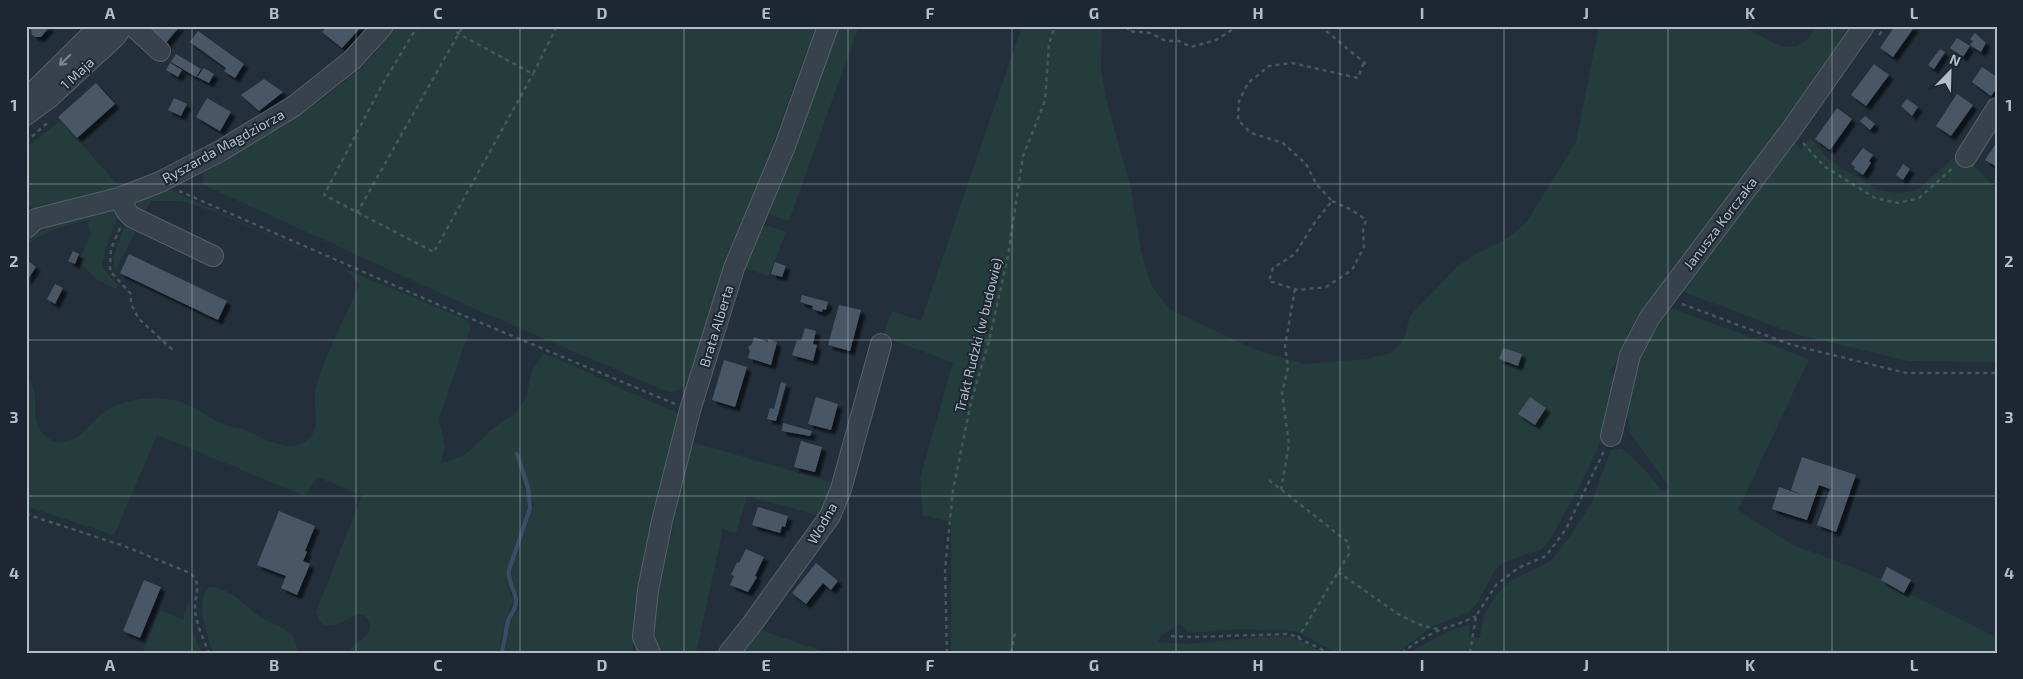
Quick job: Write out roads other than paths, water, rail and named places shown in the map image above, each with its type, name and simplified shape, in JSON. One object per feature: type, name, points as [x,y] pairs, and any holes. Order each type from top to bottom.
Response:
[{"type":"street","name":"1 Maja","points":[[26,99],[100,26]]},
{"type":"street","name":"1 Maja","points":[[26,115],[49,98],[115,37],[123,26]]},
{"type":"street","points":[[133,26],[160,51]]},
{"type":"street","name":"Ryszarda Magdziorza","points":[[30,221],[123,205],[160,182],[222,150],[294,106],[352,60],[383,26]]},
{"type":"street","name":"Brata Alberta","points":[[647,645],[648,590],[656,547],[690,410],[734,268],[785,146],[828,26]]},
{"type":"street","name":"Janusza Korczaka","points":[[1611,436],[1630,355],[1650,317],[1791,130],[1864,26]]},
{"type":"street","points":[[1966,157],[1997,108]]},
{"type":"street","points":[[123,205],[140,222],[213,256]]},
{"type":"street","name":"Wodna","points":[[729,653],[830,516],[841,489],[882,344]]},
{"type":"waterway","points":[[501,653],[509,618],[516,603],[509,578],[509,570],[530,508],[528,488],[517,454]]}]
